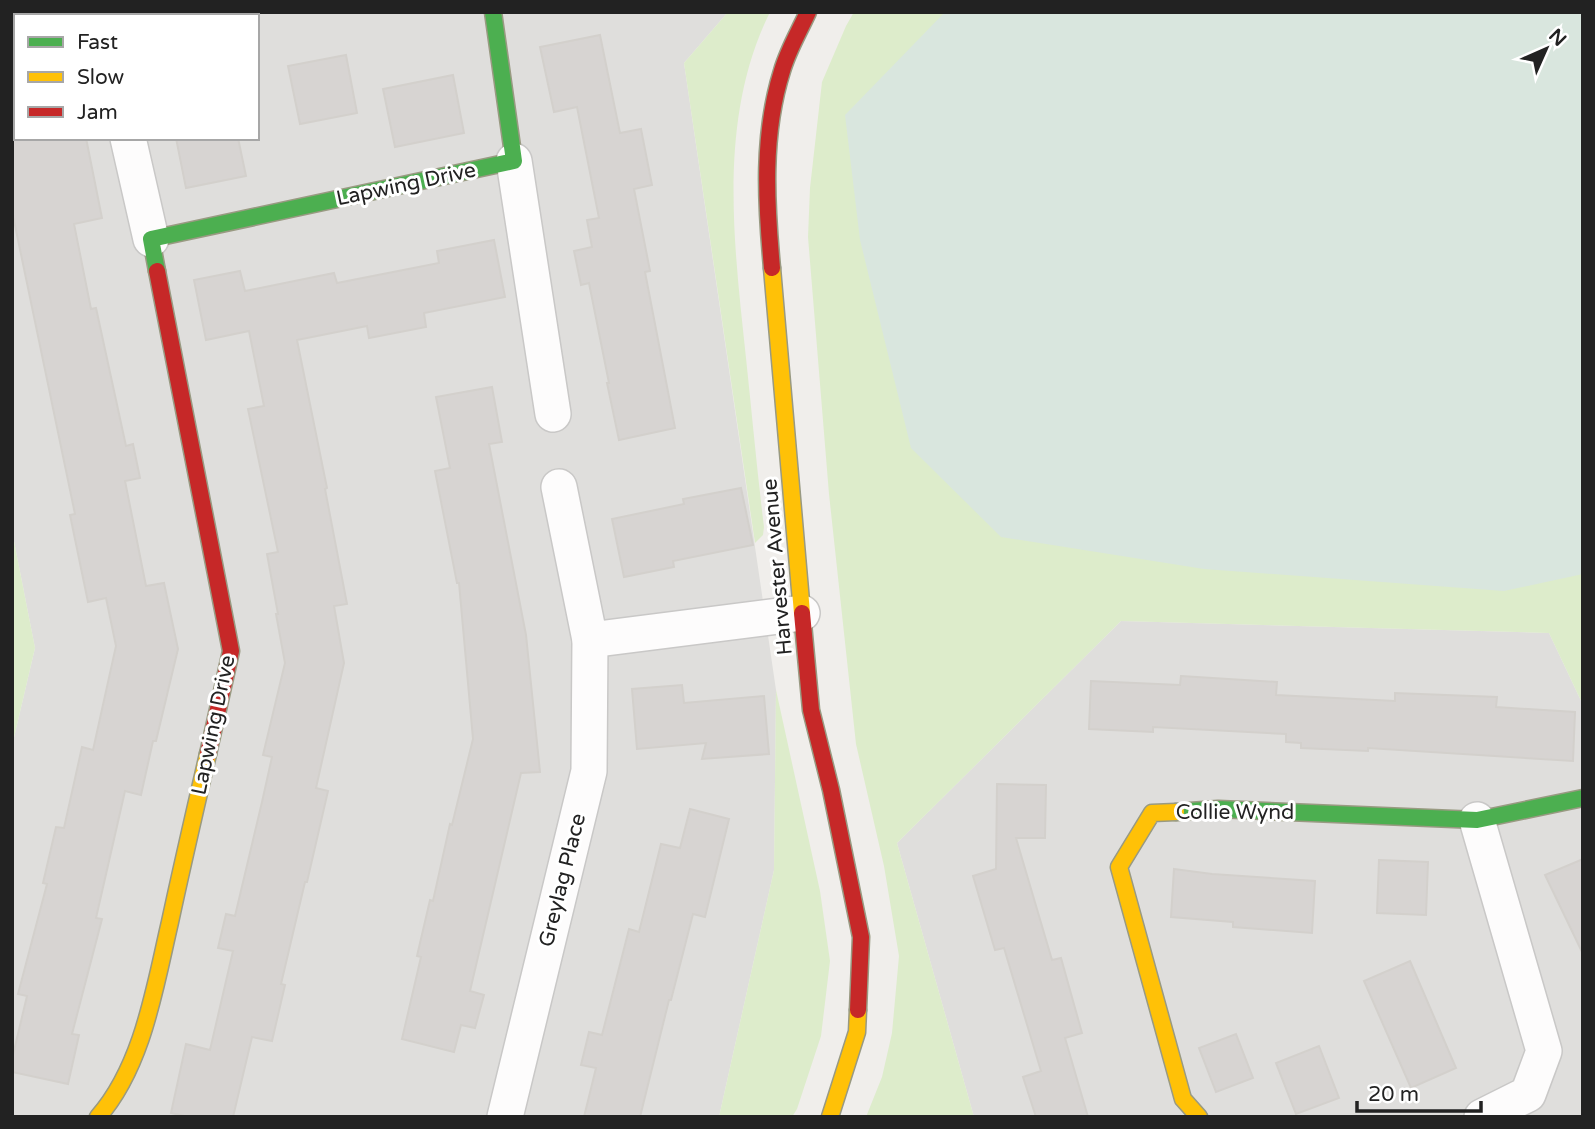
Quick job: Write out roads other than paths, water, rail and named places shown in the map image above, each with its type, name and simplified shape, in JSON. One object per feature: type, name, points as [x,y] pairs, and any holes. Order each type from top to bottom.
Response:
[{"type":"street","points":[[493,12],[553,414]]},
{"type":"street","name":"Harvester Avenue","points":[[808,12],[780,74],[769,127],[766,180],[811,710],[831,790],[861,937],[857,1032],[830,1117]]},
{"type":"street","name":"Lapwing Drive","points":[[107,1114],[134,1059],[149,1009],[231,652],[151,239],[128,140]]},
{"type":"street","name":"Lapwing Drive","points":[[151,239],[514,161]]},
{"type":"street","name":"Greylag Place","points":[[505,1117],[589,771],[590,640],[559,488]]},
{"type":"street","points":[[590,640],[802,613]]},
{"type":"street","name":"Collie Wynd","points":[[1199,1117],[1184,1099],[1119,867],[1152,813],[1218,809],[1477,820],[1583,798]]},
{"type":"street","points":[[1477,820],[1544,1051],[1528,1094],[1482,1117]]}]
